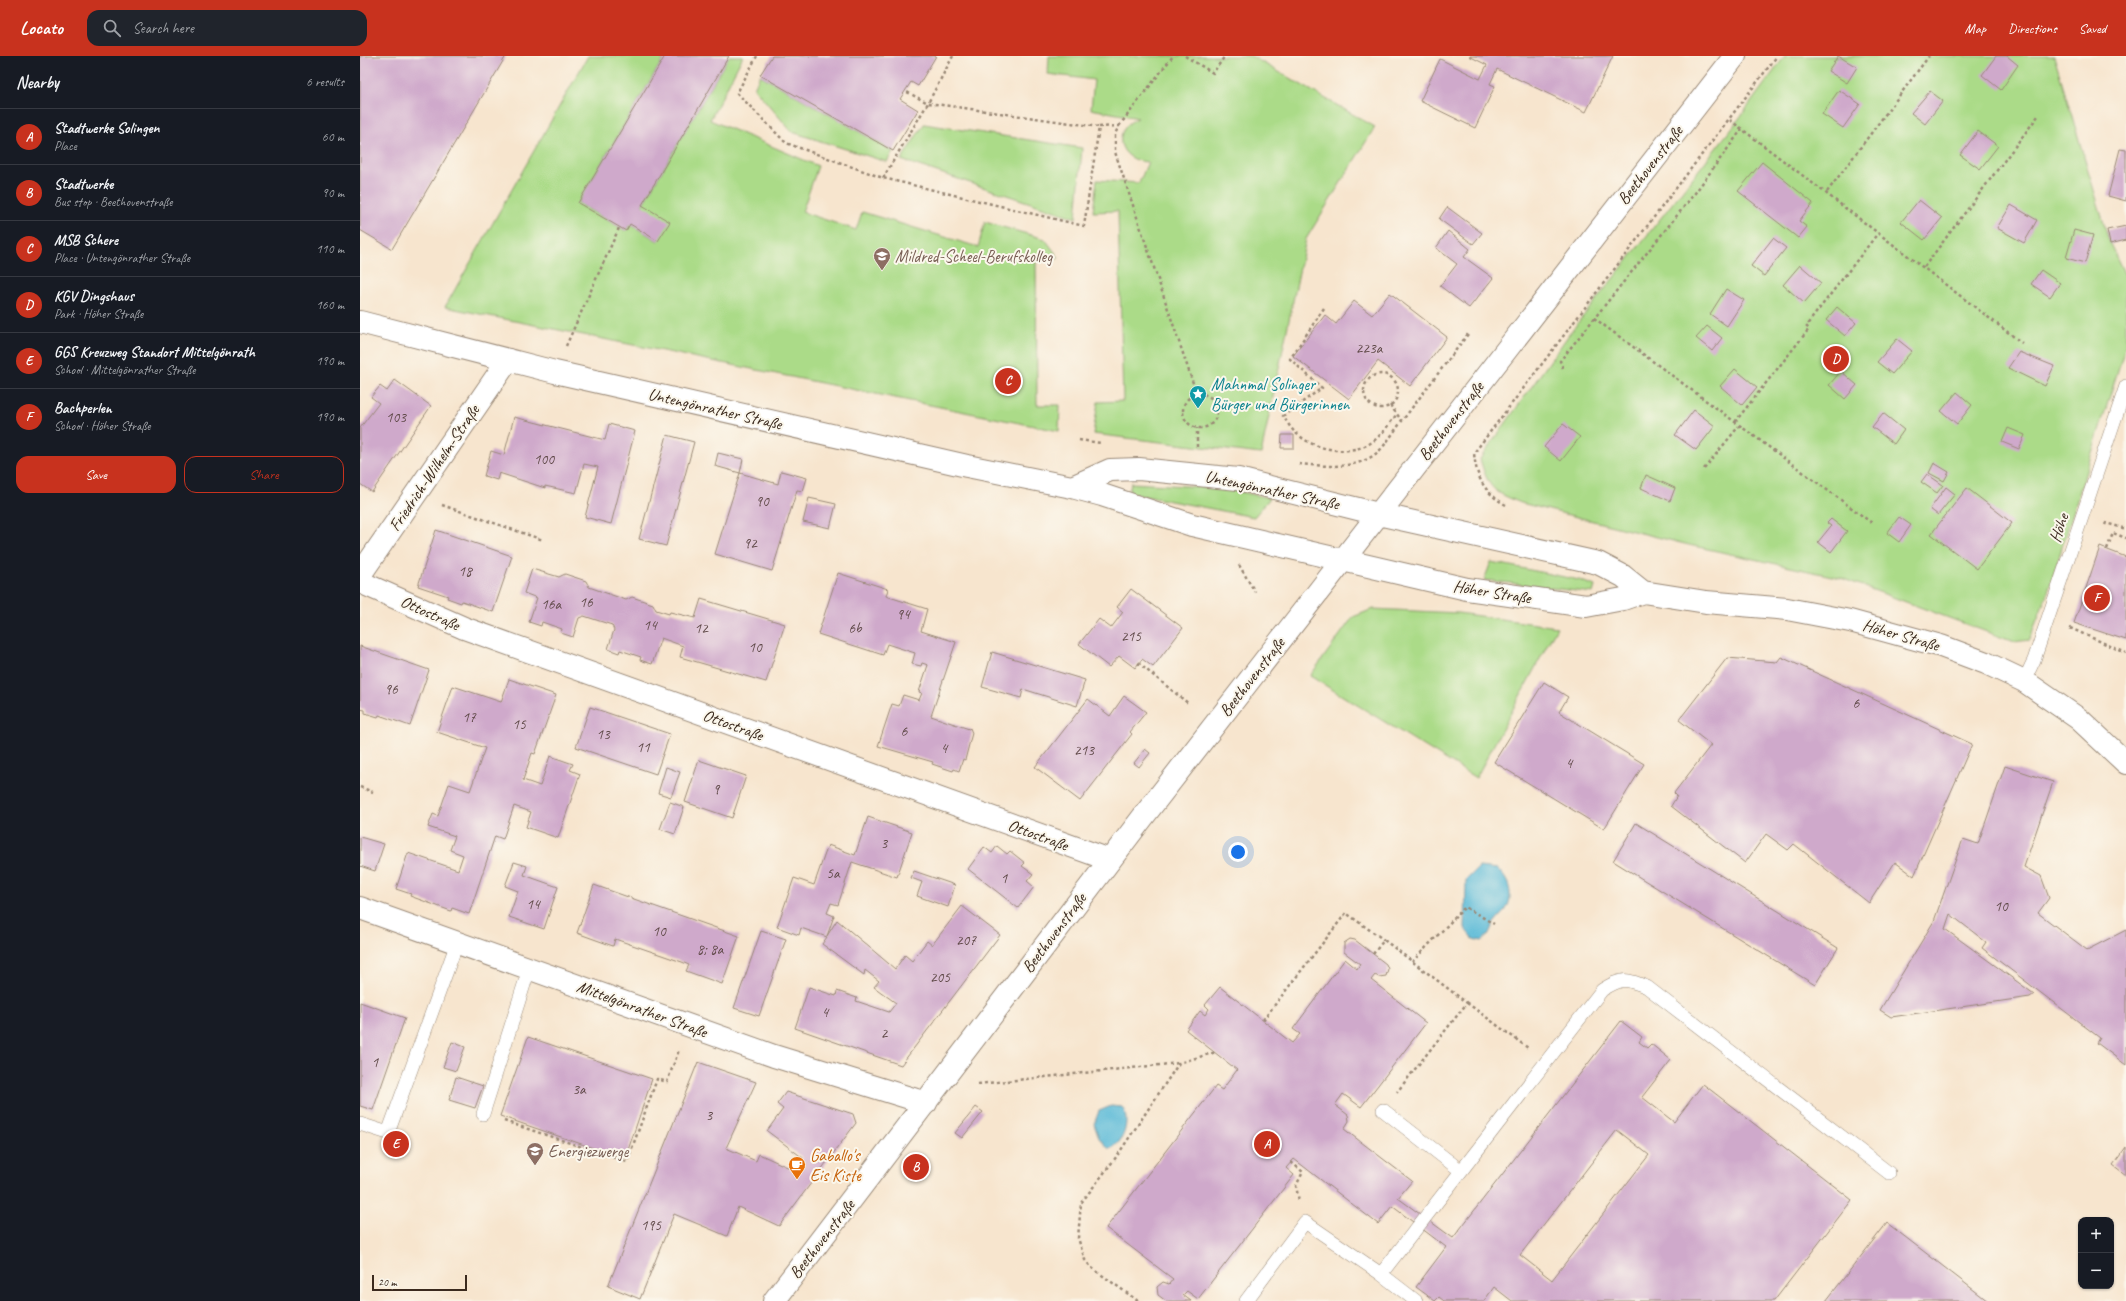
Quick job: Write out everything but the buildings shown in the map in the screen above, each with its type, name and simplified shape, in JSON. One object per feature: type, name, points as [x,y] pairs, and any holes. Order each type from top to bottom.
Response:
[{"type":"street","name":"Beethovenstraße","points":[[774,1301],[1110,860],[1735,56]]},
{"type":"street","name":"Untengönrather Straße","points":[[360,322],[555,372],[967,466],[1072,487],[1102,495],[1192,525],[1342,562]]},
{"type":"street","name":"Friedrich-Wilhelm-Straße","points":[[360,575],[508,360]]},
{"type":"street","name":"Untengönrather Straße","points":[[1072,487],[1110,470],[1138,469],[1197,473],[1238,479],[1378,514]]},
{"type":"street","name":"Höher Straße","points":[[1378,514],[1598,563],[1623,576],[1643,592]]},
{"type":"street","name":"Höher Straße","points":[[1342,562],[1467,589],[1586,606],[1643,592],[1706,602],[1787,609],[1850,621],[1941,646],[1986,663],[2024,681],[2079,720],[2126,762]]},
{"type":"street","name":"Ottostraße","points":[[360,582],[464,628],[1110,860]]},
{"type":"street","name":"Mittelgönrather Straße","points":[[360,908],[774,1056],[926,1103]]},
{"type":"lane","name":"Höhe","points":[[2024,681],[2034,660],[2126,386]]},
{"type":"lane","points":[[360,1124],[388,1133],[457,943]]},
{"type":"lane","points":[[483,1114],[529,969]]},
{"type":"lane","points":[[1381,1274],[1460,1170],[1602,990],[1619,980],[1635,982],[1647,987],[1890,1173]]},
{"type":"lane","points":[[1383,1110],[1460,1170]]},
{"type":"lane","points":[[1246,1301],[1305,1222],[1381,1274],[1416,1301]]},
{"type":"path","points":[[757,56],[738,93],[786,143],[883,178],[1084,226],[1099,127]]},
{"type":"path","points":[[883,178],[928,103],[953,56]]},
{"type":"path","points":[[1173,56],[1119,126],[1115,134],[1116,152],[1197,395]]},
{"type":"path","points":[[1184,56],[1213,73],[1225,56]]},
{"type":"path","points":[[1506,505],[1488,494],[1480,481],[1476,472],[1474,453],[1730,120],[1777,56]]},
{"type":"path","points":[[1828,192],[1929,56]]},
{"type":"path","points":[[905,91],[928,103],[1099,127],[1119,126]]},
{"type":"path","points":[[1924,267],[2038,116]]},
{"type":"path","points":[[1730,120],[1828,192],[1878,233],[2022,343]]},
{"type":"path","points":[[1563,368],[1560,361],[1695,193],[1742,129]]},
{"type":"path","points":[[555,372],[619,228]]},
{"type":"path","points":[[1735,422],[1809,329],[1806,326],[1878,233]]},
{"type":"path","points":[[1324,308],[1290,359],[1322,388],[1283,416],[1295,433],[1304,439],[1332,450],[1344,450],[1370,443],[1397,414]]},
{"type":"path","points":[[1594,318],[1872,523]]},
{"type":"path","points":[[1312,465],[1327,466],[1359,464],[1370,458],[1381,448],[1468,334]]},
{"type":"path","points":[[1379,373],[1390,376],[1397,383],[1397,399],[1390,405],[1382,408],[1371,405],[1367,400],[1364,389],[1369,378],[1379,373]]},
{"type":"path","points":[[1197,395],[1205,395],[1211,398],[1216,407],[1216,418],[1208,426],[1197,428],[1188,422],[1184,413],[1186,402],[1197,395]]},
{"type":"path","points":[[1390,405],[1402,421]]},
{"type":"path","points":[[1704,469],[1739,426]]},
{"type":"path","points":[[1197,428],[1197,453]]},
{"type":"path","points":[[415,495],[543,540]]},
{"type":"path","points":[[2104,529],[2106,523],[2126,530]]},
{"type":"path","points":[[2107,549],[2113,533],[2126,538]]},
{"type":"path","points":[[2070,628],[2126,653]]},
{"type":"path","points":[[1138,663],[1189,704]]},
{"type":"path","points":[[360,787],[373,792]]},
{"type":"path","points":[[1412,962],[1465,907],[1494,924]]},
{"type":"path","points":[[1263,1020],[1346,913],[1546,1061]]},
{"type":"path","points":[[1373,954],[1384,940]]},
{"type":"path","points":[[1383,1110],[1467,1003]]},
{"type":"path","points":[[483,1114],[627,1162],[657,1079],[667,1082],[688,1026]]},
{"type":"path","points":[[978,1084],[1180,1063],[1216,1052]]},
{"type":"path","points":[[1138,1301],[1092,1268],[1085,1260],[1078,1238],[1081,1203],[1117,1156],[1180,1063]]},
{"type":"path","points":[[1291,1162],[1303,1172],[1296,1186],[1300,1208]]},
{"type":"green space","points":[[588,56],[665,56],[578,203],[626,231],[630,224],[658,241],[642,205],[729,56],[743,56],[710,120],[818,166],[802,212],[856,230],[862,212],[978,247],[985,222],[1045,239],[1059,258],[1036,258],[1037,405],[1060,405],[1059,431],[445,307]]},
{"type":"green space","points":[[1049,56],[1251,56],[1375,127],[1306,239],[1261,454],[1093,434],[1098,402],[1123,401],[1118,211],[1093,212],[1097,180],[1139,183],[1148,162],[1138,160],[1130,156],[1124,151],[1121,144],[1121,137],[1124,130],[1129,123],[1138,118],[1091,109],[1094,80],[1048,74]]},
{"type":"green space","points":[[1785,56],[2054,56],[2110,244],[2126,277],[2126,345],[2047,595],[2029,640],[2014,642],[1841,578],[1689,545],[1521,503],[1498,492],[1489,483],[1486,477],[1480,459],[1570,333],[1735,124]]},
{"type":"green space","points":[[760,75],[893,151],[887,162],[792,132],[754,88]]},
{"type":"green space","points":[[924,124],[1082,148],[1076,218],[901,160]]},
{"type":"green space","points":[[1131,483],[1222,488],[1270,498],[1254,517],[1129,493]]},
{"type":"green space","points":[[1491,562],[1579,580],[1595,586],[1593,593],[1484,580]]},
{"type":"green space","points":[[1373,609],[1458,613],[1557,627],[1476,778],[1310,676],[1353,617]]},
{"type":"water","points":[[1479,867],[1497,869],[1505,878],[1510,894],[1510,900],[1505,911],[1494,923],[1485,939],[1482,941],[1473,939],[1465,929],[1466,880]]},
{"type":"water","points":[[1111,1106],[1122,1107],[1125,1112],[1126,1125],[1119,1142],[1114,1147],[1109,1149],[1099,1138],[1094,1124],[1099,1111]]},
{"type":"place","name":"Mildred-Scheel-Berufskolleg","points":[[882,271]]},
{"type":"place","name":"KGV Dingshaus","points":[[1836,359]]},
{"type":"place","name":"MSB Schere","points":[[1008,381]]},
{"type":"place","name":"Mahnmal Solinger Bürger und Bürgerinnen","points":[[1198,409]]},
{"type":"place","name":"Bachperlen","points":[[2097,598]]},
{"type":"place","name":"GGS Kreuzweg Standort Mittelgönrath","points":[[396,1144]]},
{"type":"place","name":"Stadtwerke Solingen","points":[[1267,1144]]},
{"type":"place","name":"Energiezwerge","points":[[535,1166]]},
{"type":"place","name":"Stadtwerke","points":[[916,1167]]},
{"type":"place","name":"Gaballo's Eis Kiste","points":[[797,1180]]}]
